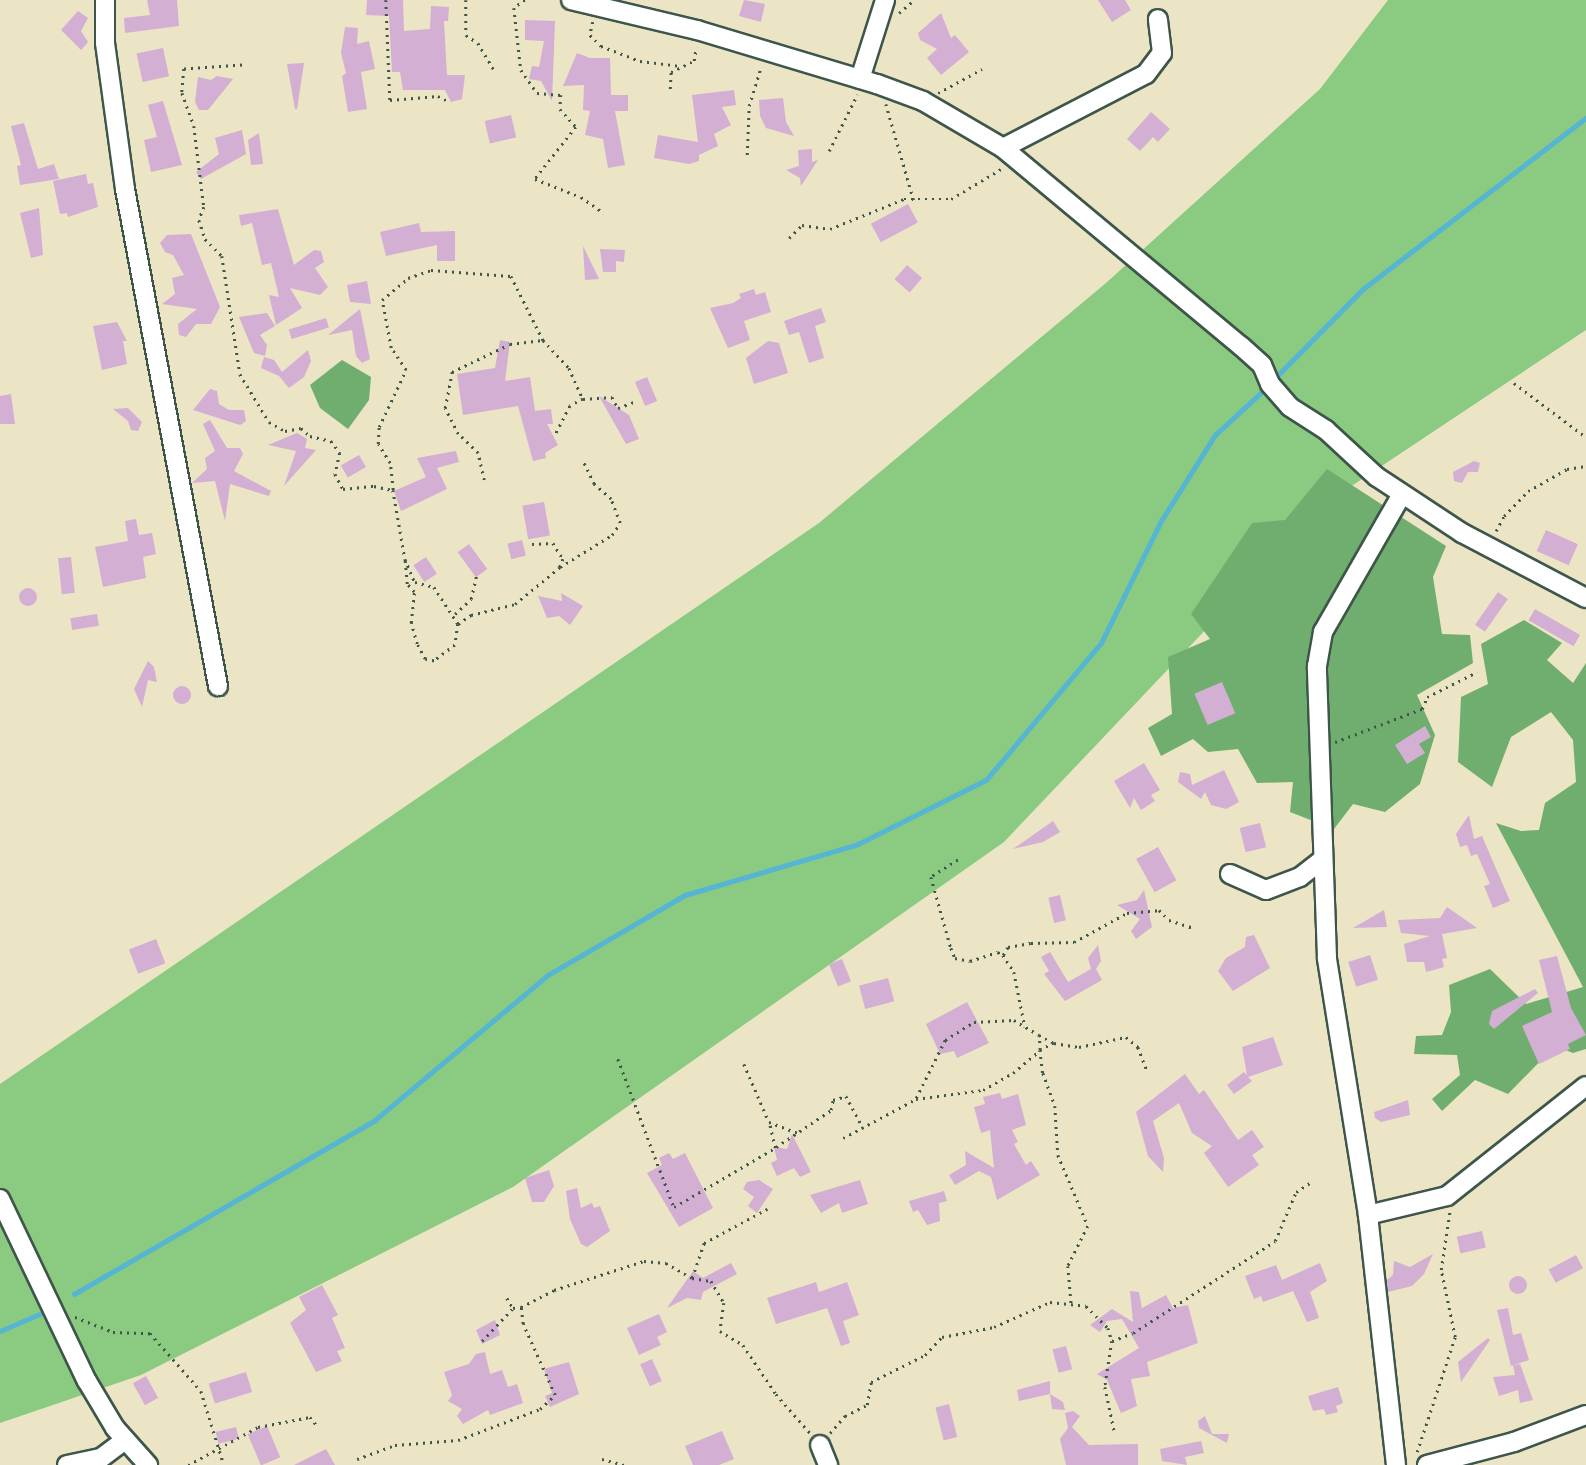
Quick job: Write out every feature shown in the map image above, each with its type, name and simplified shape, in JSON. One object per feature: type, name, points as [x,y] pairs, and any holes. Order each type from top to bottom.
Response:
[{"type":"street","points":[[105,0],[105,43],[125,189],[218,687]]},
{"type":"street","points":[[571,0],[698,30],[868,82],[923,102],[1003,148],[1241,346],[1262,365],[1270,384],[1290,407],[1326,430],[1401,496],[1489,547],[1586,598]]},
{"type":"street","points":[[868,82],[884,0]]},
{"type":"street","points":[[1003,148],[1146,74],[1162,53],[1158,19]]},
{"type":"street","points":[[1396,1465],[1368,1215],[1332,994],[1322,860],[1317,655],[1321,639],[1401,496]]},
{"type":"street","points":[[1230,874],[1266,890],[1300,877],[1322,860]]},
{"type":"street","points":[[1368,1215],[1447,1196],[1586,1086]]},
{"type":"street","points":[[0,1199],[55,1322],[104,1411],[148,1465]]},
{"type":"street","points":[[1427,1465],[1459,1461],[1586,1415]]},
{"type":"street","points":[[67,1465],[101,1458],[125,1440]]},
{"type":"street","points":[[820,1445],[828,1465]]},
{"type":"path","points":[[386,0],[390,100],[438,96],[448,101]]},
{"type":"path","points":[[466,0],[466,36],[478,43],[494,70]]},
{"type":"path","points":[[526,0],[514,8],[521,70],[537,93],[561,95],[560,109],[576,127],[535,179],[581,197],[604,213]]},
{"type":"path","points":[[593,5],[590,35],[600,46],[640,61],[678,66]]},
{"type":"path","points":[[670,89],[671,72],[678,66],[694,61],[698,30]]},
{"type":"path","points":[[747,155],[749,106],[760,74],[761,50]]},
{"type":"path","points":[[242,65],[184,69],[182,93],[194,126],[204,207],[199,220],[205,239],[222,256],[240,374],[269,422],[285,431],[301,428],[310,436],[331,441],[340,453],[335,474],[343,489],[374,486],[393,490]]},
{"type":"path","points":[[923,102],[982,69]]},
{"type":"path","points":[[829,151],[851,102],[868,82],[896,129],[914,201]]},
{"type":"path","points":[[789,238],[802,225],[830,229],[852,223],[875,208],[914,201],[951,199],[1020,161]]},
{"type":"path","points":[[405,559],[415,582],[434,587],[456,614],[458,624],[455,645],[433,661],[425,659],[411,623],[414,592],[407,584],[390,463],[378,444],[379,426],[406,370],[391,348],[382,300],[408,278],[431,270],[511,276],[543,340],[569,368],[583,400]]},
{"type":"path","points":[[484,480],[478,453],[458,434],[445,408],[452,372],[510,344],[543,340]]},
{"type":"path","points":[[1514,383],[1586,437]]},
{"type":"path","points":[[555,436],[570,405],[583,400],[612,397],[618,408],[634,402]]},
{"type":"path","points":[[458,624],[471,615],[515,604],[560,567],[612,536],[620,523],[611,499],[594,484],[583,461]]},
{"type":"path","points":[[1489,547],[1504,516],[1528,491],[1567,469],[1586,466]]},
{"type":"path","points":[[532,544],[553,543],[563,559],[560,567]]},
{"type":"path","points":[[456,614],[471,599],[476,577]]},
{"type":"path","points":[[1319,749],[1422,709],[1427,697],[1477,672]]},
{"type":"path","points":[[958,860],[931,877],[955,958],[970,961],[998,952],[1003,956],[1014,972],[1025,1027]]},
{"type":"path","points":[[1003,956],[1008,947],[1074,942],[1127,913],[1159,910],[1169,920],[1194,928]]},
{"type":"path","points":[[916,1099],[945,1040],[974,1022],[1014,1020],[1054,1043],[1079,1047],[1126,1037],[1138,1047],[1147,1070]]},
{"type":"path","points":[[1039,1035],[1043,1073],[1055,1106],[1058,1155],[1088,1226],[1068,1266],[1071,1303]]},
{"type":"path","points":[[842,1138],[916,1099],[983,1090],[1013,1073],[1040,1050],[1054,1043]]},
{"type":"path","points":[[618,1059],[674,1207],[775,1148],[831,1110],[833,1100],[846,1096],[863,1128]]},
{"type":"path","points":[[744,1064],[769,1122],[775,1148]]},
{"type":"path","points":[[769,1122],[797,1133]]},
{"type":"path","points":[[1112,1341],[1133,1333],[1275,1241],[1296,1192],[1313,1181]]},
{"type":"path","points":[[1412,1465],[1455,1337],[1441,1270],[1451,1216],[1447,1196]]},
{"type":"path","points":[[692,1278],[704,1243],[767,1209]]},
{"type":"path","points":[[482,1341],[513,1308],[521,1307],[600,1272],[644,1261],[666,1263],[692,1278],[711,1282],[724,1303],[720,1331],[743,1345],[776,1394],[820,1445],[845,1416],[867,1405],[871,1382],[925,1355],[942,1337],[994,1327],[1050,1302],[1071,1303],[1098,1315],[1112,1341],[1105,1377],[1115,1434]]},
{"type":"path","points":[[507,1298],[513,1308]]},
{"type":"path","points":[[357,1459],[395,1445],[458,1440],[540,1409],[555,1395],[523,1324],[521,1307]]},
{"type":"path","points":[[55,1322],[78,1317],[113,1332],[150,1333],[201,1391],[224,1465]]},
{"type":"path","points":[[188,1465],[218,1447],[290,1418],[310,1418],[318,1427]]},
{"type":"path","points":[[602,1459],[625,1465]]},
{"type":"green space","points":[[1388,0],[1586,0],[1586,330],[1326,503],[1004,842],[513,1187],[141,1375],[0,1423],[0,1084],[819,523],[1106,283],[1320,89]]},
{"type":"green space","points":[[342,360],[371,377],[369,400],[348,429],[320,408],[310,385]]},
{"type":"green space","points":[[1327,469],[1446,546],[1433,577],[1442,634],[1470,635],[1473,663],[1417,695],[1435,735],[1420,784],[1385,812],[1353,804],[1334,829],[1290,812],[1293,782],[1257,783],[1238,749],[1208,752],[1193,739],[1161,756],[1148,728],[1172,714],[1168,657],[1210,639],[1191,614],[1252,523],[1285,520]]},
{"type":"green space","points":[[1524,620],[1562,643],[1547,660],[1573,683],[1586,663],[1586,1049],[1573,1053],[1555,1046],[1508,1094],[1475,1080],[1442,1111],[1432,1099],[1460,1075],[1457,1055],[1414,1054],[1416,1036],[1442,1035],[1451,1012],[1449,985],[1490,969],[1526,1004],[1583,987],[1496,823],[1521,831],[1539,830],[1545,803],[1576,782],[1573,740],[1551,712],[1511,737],[1492,787],[1458,762],[1461,697],[1488,684],[1481,644]]},
{"type":"building","points":[[147,0],[177,0],[179,26],[125,33],[124,18],[150,15]]},
{"type":"building","points":[[367,0],[403,0],[404,31],[430,29],[431,6],[449,7],[448,21],[444,21],[447,75],[465,75],[462,99],[451,102],[445,90],[403,90],[400,72],[392,72],[389,16],[366,15]]},
{"type":"building","points":[[744,0],[765,4],[761,22],[739,16]]},
{"type":"building","points":[[1098,0],[1125,0],[1131,10],[1112,22]]},
{"type":"building","points":[[78,11],[88,18],[81,31],[88,42],[81,50],[61,30]]},
{"type":"building","points":[[941,13],[951,38],[955,35],[969,52],[941,75],[927,58],[937,49],[920,40],[918,33]]},
{"type":"building","points":[[525,20],[555,21],[552,101],[541,81],[529,79],[532,66],[539,67],[544,41],[525,40]]},
{"type":"building","points":[[345,27],[358,28],[357,44],[369,41],[375,69],[361,72],[367,109],[348,112],[342,76],[346,73],[341,53]]},
{"type":"building","points":[[163,48],[169,76],[143,82],[137,54]]},
{"type":"building","points":[[577,53],[590,58],[610,58],[611,95],[628,95],[628,111],[615,111],[625,165],[608,168],[603,139],[585,135],[590,111],[583,110],[584,85],[563,86]]},
{"type":"building","points":[[304,63],[297,109],[295,109],[287,64]]},
{"type":"building","points":[[217,76],[233,79],[208,110],[199,110],[195,102],[198,77],[211,80]]},
{"type":"building","points":[[734,90],[736,105],[722,107],[731,125],[714,134],[718,146],[699,155],[699,161],[689,164],[654,158],[658,135],[698,142],[692,95]]},
{"type":"building","points":[[783,98],[786,122],[794,136],[766,128],[760,116],[759,100]]},
{"type":"building","points":[[163,101],[182,165],[151,172],[144,140],[157,137],[148,105]]},
{"type":"building","points":[[1151,112],[1170,129],[1158,142],[1153,137],[1140,151],[1127,139]]},
{"type":"building","points":[[511,115],[516,137],[490,143],[485,121]]},
{"type":"building","points":[[24,123],[38,169],[54,164],[59,179],[20,185],[17,166],[21,165],[11,126]]},
{"type":"building","points":[[242,130],[246,154],[201,179],[196,172],[219,154],[215,138]]},
{"type":"building","points":[[259,133],[263,164],[251,165],[248,140]]},
{"type":"building","points":[[812,149],[812,162],[818,160],[801,186],[800,178],[786,170],[799,166],[798,150]]},
{"type":"building","points":[[86,174],[88,184],[93,183],[98,207],[68,217],[67,213],[60,214],[53,181]]},
{"type":"building","points":[[908,204],[918,223],[881,242],[871,224]]},
{"type":"building","points":[[39,208],[43,255],[31,258],[20,213]]},
{"type":"building","points":[[278,209],[294,265],[314,250],[321,251],[324,262],[315,268],[328,287],[320,295],[290,288],[302,308],[276,325],[269,295],[279,297],[271,263],[262,265],[252,223],[241,226],[239,215]]},
{"type":"building","points":[[419,223],[421,232],[455,231],[455,261],[437,261],[437,245],[386,256],[380,232]]},
{"type":"building","points":[[191,234],[220,307],[211,324],[196,324],[186,337],[179,335],[178,324],[197,309],[162,304],[175,294],[172,278],[184,275],[173,255],[165,252],[160,243],[167,235]]},
{"type":"building","points":[[583,246],[599,279],[585,280]]},
{"type":"building","points":[[600,249],[625,250],[624,262],[616,261],[616,272],[603,272]]},
{"type":"building","points":[[907,265],[922,278],[910,292],[895,279]]},
{"type":"building","points":[[367,281],[371,304],[350,302],[347,285]]},
{"type":"building","points":[[754,289],[756,295],[765,292],[771,312],[744,321],[750,340],[728,348],[710,308],[733,303],[741,298],[739,294]]},
{"type":"building","points":[[821,308],[826,322],[815,326],[824,358],[809,363],[799,332],[789,335],[784,321]]},
{"type":"building","points":[[360,309],[370,359],[362,363],[356,356],[352,330],[328,335]]},
{"type":"building","points":[[267,313],[275,326],[260,335],[267,345],[265,356],[254,353],[239,317]]},
{"type":"building","points":[[326,318],[329,328],[292,339],[289,329]]},
{"type":"building","points":[[117,322],[127,341],[123,341],[127,364],[102,370],[93,326]]},
{"type":"building","points":[[500,340],[510,342],[505,381],[530,377],[535,411],[551,409],[553,424],[547,424],[558,445],[545,453],[546,458],[533,461],[518,406],[463,415],[457,374],[495,368]]},
{"type":"building","points":[[768,341],[779,343],[788,373],[754,384],[746,358]]},
{"type":"building","points":[[308,350],[311,361],[304,377],[289,388],[279,376],[261,368],[264,357],[274,360],[282,372]]},
{"type":"building","points":[[647,377],[657,401],[645,406],[635,382]]},
{"type":"building","points":[[210,389],[217,391],[219,404],[229,410],[244,410],[246,421],[240,425],[193,410]]},
{"type":"building","points":[[11,394],[15,424],[0,424],[0,396]]},
{"type":"building","points":[[599,396],[629,415],[639,439],[626,444]]},
{"type":"building","points":[[128,408],[142,422],[138,431],[131,430],[128,421],[113,409]]},
{"type":"building","points":[[210,420],[227,448],[240,448],[243,454],[234,471],[271,491],[269,496],[230,484],[225,521],[215,481],[192,483],[207,469],[205,458],[215,451],[203,424]]},
{"type":"building","points":[[297,433],[307,439],[305,448],[316,450],[284,486],[296,451],[268,445]]},
{"type":"building","points":[[456,451],[459,462],[437,468],[447,489],[401,511],[394,491],[426,477],[417,458]]},
{"type":"building","points":[[359,455],[366,467],[348,478],[341,466]]},
{"type":"building","points":[[1474,461],[1480,463],[1478,472],[1468,472],[1462,483],[1454,481],[1453,472]]},
{"type":"building","points":[[544,502],[550,535],[528,539],[522,506]]},
{"type":"building","points":[[136,519],[139,535],[152,533],[156,554],[143,557],[146,578],[103,587],[95,547],[128,541],[125,521]]},
{"type":"building","points":[[1546,530],[1578,544],[1569,565],[1537,551]]},
{"type":"building","points":[[522,540],[526,556],[511,559],[507,544]]},
{"type":"building","points":[[469,544],[487,569],[476,577],[458,552]]},
{"type":"building","points":[[71,557],[75,593],[62,594],[58,558]]},
{"type":"building","points":[[426,557],[437,574],[424,582],[413,565]]},
{"type":"building","points":[[24,588],[32,588],[37,597],[35,604],[24,606],[19,601],[19,593]]},
{"type":"building","points":[[1498,592],[1508,599],[1485,632],[1475,625]]},
{"type":"building","points":[[561,593],[583,606],[570,625],[559,616],[547,618],[538,596],[562,601]]},
{"type":"building","points":[[1535,609],[1580,635],[1574,646],[1528,620]]},
{"type":"building","points":[[97,614],[99,626],[72,630],[70,618]]},
{"type":"building","points":[[148,661],[154,667],[157,682],[148,680],[142,707],[134,689]]},
{"type":"building","points":[[1222,682],[1235,713],[1208,725],[1194,694]]},
{"type":"building","points":[[178,686],[186,686],[191,695],[189,702],[178,704],[173,699],[173,691]]},
{"type":"building","points":[[1425,726],[1431,737],[1419,744],[1425,753],[1407,764],[1395,745]]},
{"type":"building","points":[[1144,763],[1160,790],[1151,795],[1155,801],[1141,810],[1134,798],[1130,808],[1114,781]]},
{"type":"building","points":[[1224,770],[1239,802],[1226,809],[1211,805],[1205,792],[1201,799],[1178,782],[1180,772],[1190,774],[1192,785]]},
{"type":"building","points":[[1469,815],[1474,839],[1482,836],[1510,901],[1493,908],[1484,886],[1490,884],[1477,854],[1471,856],[1467,845],[1460,847],[1456,834]]},
{"type":"building","points":[[1053,821],[1060,832],[1043,842],[1013,849]]},
{"type":"building","points":[[1260,823],[1266,847],[1246,852],[1240,828]]},
{"type":"building","points":[[1158,847],[1176,880],[1155,892],[1136,859]]},
{"type":"building","points":[[1144,890],[1152,927],[1136,939],[1131,931],[1140,919],[1117,905],[1137,900]]},
{"type":"building","points":[[1060,895],[1066,920],[1054,923],[1048,898]]},
{"type":"building","points":[[1447,907],[1477,928],[1442,934],[1447,958],[1442,959],[1444,967],[1426,972],[1424,962],[1407,962],[1404,944],[1430,936],[1401,933],[1398,920],[1440,918]]},
{"type":"building","points":[[1384,910],[1387,927],[1353,928]]},
{"type":"building","points":[[1254,935],[1270,968],[1233,991],[1218,971],[1226,958],[1245,947],[1246,937]]},
{"type":"building","points":[[156,939],[165,963],[138,974],[129,949]]},
{"type":"building","points":[[1098,945],[1101,961],[1096,969],[1102,980],[1065,1001],[1044,974],[1049,971],[1041,957],[1050,952],[1068,982],[1091,969],[1088,958]]},
{"type":"building","points":[[1370,955],[1378,980],[1356,987],[1348,962]]},
{"type":"building","points":[[1557,956],[1571,1008],[1586,1035],[1568,1044],[1570,1049],[1539,1064],[1522,1026],[1552,1012],[1539,960]]},
{"type":"building","points":[[842,959],[851,981],[838,986],[829,964]]},
{"type":"building","points":[[888,978],[894,1001],[865,1009],[859,986]]},
{"type":"building","points":[[1535,989],[1538,993],[1494,1029],[1489,1024],[1492,1011]]},
{"type":"building","points":[[967,1002],[989,1043],[957,1058],[954,1051],[940,1054],[926,1024]]},
{"type":"building","points":[[1273,1037],[1283,1065],[1248,1077],[1252,1081],[1234,1094],[1227,1085],[1244,1072],[1247,1075],[1242,1047]]},
{"type":"building","points":[[1185,1074],[1199,1094],[1204,1090],[1238,1140],[1252,1130],[1264,1147],[1252,1155],[1259,1165],[1228,1187],[1204,1153],[1212,1146],[1192,1133],[1179,1103],[1153,1121],[1164,1158],[1163,1172],[1148,1156],[1136,1112]]},
{"type":"building","points":[[1000,1093],[1002,1099],[1018,1094],[1026,1125],[1012,1130],[1018,1142],[1014,1144],[1026,1165],[1031,1161],[1040,1175],[997,1200],[991,1177],[979,1171],[955,1185],[949,1175],[966,1165],[965,1151],[994,1168],[990,1130],[981,1133],[974,1107],[985,1104],[983,1097]]},
{"type":"building","points":[[1408,1100],[1410,1115],[1381,1122],[1375,1118],[1374,1112]]},
{"type":"building","points":[[792,1134],[811,1172],[800,1177],[794,1168],[777,1176],[771,1163],[777,1160],[774,1147],[787,1149]]},
{"type":"building","points":[[669,1153],[673,1159],[685,1153],[713,1208],[679,1227],[647,1173],[662,1165],[659,1158]]},
{"type":"building","points":[[549,1170],[554,1186],[544,1202],[532,1202],[525,1178]]},
{"type":"building","points":[[759,1180],[773,1189],[757,1213],[748,1206],[754,1197],[743,1189],[747,1182]]},
{"type":"building","points":[[860,1180],[868,1204],[842,1213],[839,1203],[821,1213],[810,1195]]},
{"type":"building","points":[[577,1188],[581,1208],[592,1203],[594,1208],[600,1206],[610,1231],[587,1247],[581,1244],[570,1219],[566,1191]]},
{"type":"building","points":[[944,1191],[947,1201],[939,1203],[940,1221],[927,1225],[918,1210],[913,1212],[909,1201]]},
{"type":"building","points":[[1482,1231],[1486,1248],[1460,1253],[1457,1237]]},
{"type":"building","points":[[1433,1254],[1424,1274],[1412,1286],[1388,1292],[1387,1280],[1393,1275],[1394,1261],[1410,1267]]},
{"type":"building","points":[[1576,1255],[1583,1268],[1556,1283],[1549,1270]]},
{"type":"building","points":[[731,1263],[737,1274],[703,1292],[701,1300],[687,1298],[667,1308],[693,1271],[703,1278]]},
{"type":"building","points":[[1320,1263],[1327,1281],[1310,1292],[1319,1318],[1307,1322],[1293,1291],[1263,1302],[1261,1296],[1254,1299],[1245,1276],[1276,1265],[1282,1280]]},
{"type":"building","points":[[1518,1276],[1524,1279],[1527,1285],[1524,1291],[1518,1294],[1512,1291],[1509,1285],[1512,1279]]},
{"type":"building","points":[[816,1282],[819,1292],[847,1282],[859,1315],[843,1321],[850,1343],[841,1346],[827,1308],[776,1324],[767,1298]]},
{"type":"building","points":[[322,1285],[338,1315],[332,1318],[345,1348],[337,1351],[342,1361],[316,1372],[290,1323],[306,1310],[299,1297]]},
{"type":"building","points":[[1130,1291],[1139,1292],[1142,1308],[1166,1295],[1173,1308],[1188,1305],[1198,1343],[1147,1362],[1150,1376],[1131,1379],[1137,1406],[1121,1413],[1107,1380],[1097,1374],[1139,1348],[1122,1319],[1107,1321],[1100,1332],[1090,1325],[1112,1309],[1133,1322]]},
{"type":"building","points":[[1508,1308],[1513,1335],[1521,1333],[1529,1360],[1511,1366],[1497,1310]]},
{"type":"building","points":[[659,1314],[667,1332],[657,1337],[661,1345],[639,1355],[627,1328]]},
{"type":"building","points":[[495,1320],[500,1335],[482,1344],[476,1330]]},
{"type":"building","points":[[1488,1338],[1490,1340],[1461,1382],[1458,1362]]},
{"type":"building","points":[[1066,1346],[1072,1369],[1059,1373],[1052,1350]]},
{"type":"building","points":[[485,1352],[490,1374],[502,1370],[508,1387],[517,1384],[523,1403],[490,1415],[488,1410],[463,1424],[457,1416],[462,1409],[448,1401],[452,1395],[444,1372],[469,1364],[476,1354]]},
{"type":"building","points":[[652,1359],[662,1381],[650,1386],[640,1364]]},
{"type":"building","points":[[569,1362],[579,1394],[550,1407],[545,1396],[552,1393],[544,1369]]},
{"type":"building","points":[[1520,1364],[1533,1400],[1520,1403],[1518,1390],[1499,1396],[1493,1377],[1515,1375],[1513,1365]]},
{"type":"building","points":[[246,1372],[252,1392],[215,1403],[209,1383]]},
{"type":"building","points":[[146,1376],[158,1398],[145,1405],[133,1383]]},
{"type":"building","points":[[1050,1381],[1050,1394],[1019,1401],[1017,1390]]},
{"type":"building","points":[[1338,1387],[1343,1403],[1336,1406],[1338,1412],[1326,1415],[1324,1409],[1313,1411],[1308,1396]]},
{"type":"building","points":[[1050,1394],[1063,1402],[1065,1410],[1052,1409]]},
{"type":"building","points":[[949,1404],[957,1437],[944,1440],[935,1407]]},
{"type":"building","points":[[1073,1411],[1080,1416],[1072,1427],[1089,1445],[1138,1444],[1138,1465],[1066,1465],[1060,1439],[1068,1428],[1065,1413]]},
{"type":"building","points":[[1205,1416],[1212,1434],[1229,1434],[1227,1443],[1199,1428],[1198,1421]]},
{"type":"building","points":[[267,1426],[280,1457],[261,1465],[248,1434]]},
{"type":"building","points":[[236,1427],[239,1439],[219,1444],[216,1432]]},
{"type":"building","points":[[722,1431],[734,1459],[719,1465],[693,1465],[685,1446]]},
{"type":"building","points":[[1201,1441],[1204,1453],[1185,1457],[1187,1465],[1162,1461],[1160,1449]]},
{"type":"building","points":[[326,1449],[335,1465],[294,1465]]},
{"type":"waterway","points":[[1272,381],[1363,289],[1586,118]]},
{"type":"waterway","points":[[74,1294],[375,1120],[548,975],[685,895],[858,844],[986,780],[1101,643],[1161,521],[1215,435],[1266,388]]},
{"type":"waterway","points":[[0,1331],[47,1311]]}]
